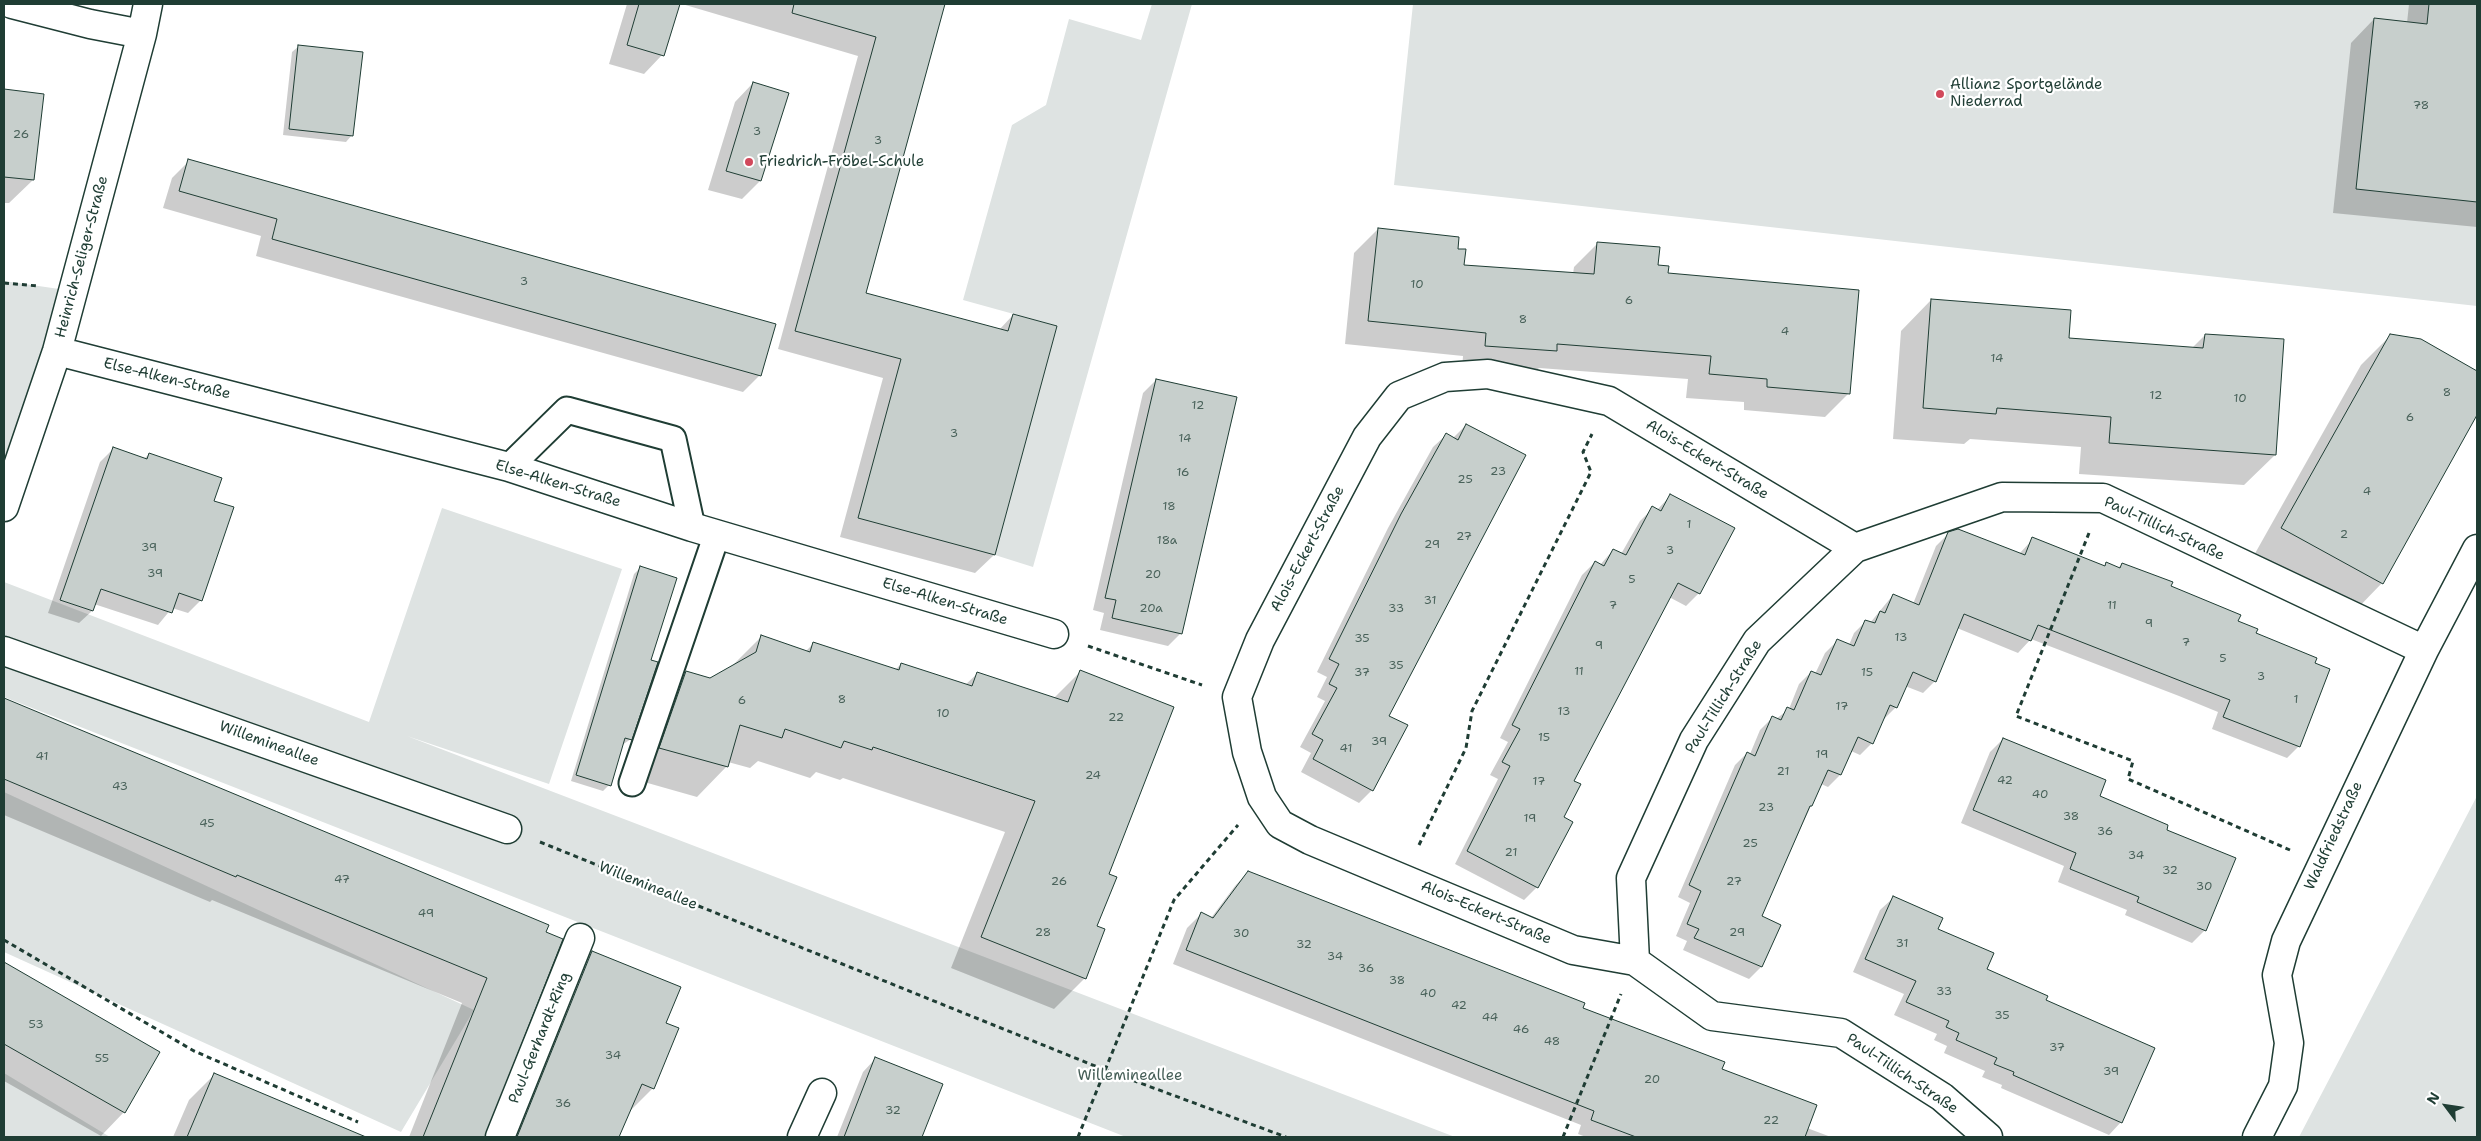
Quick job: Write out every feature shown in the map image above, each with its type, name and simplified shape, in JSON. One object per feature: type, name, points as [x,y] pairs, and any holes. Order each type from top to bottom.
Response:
[{"type":"street","points":[[12,4],[90,24],[142,34]]},
{"type":"street","name":"Heinrich-Seliger-Straße","points":[[4,507],[57,351],[142,34],[148,4]]},
{"type":"street","name":"Else-Alken-Straße","points":[[57,351],[509,467],[705,530],[1054,634]]},
{"type":"street","name":"Alois-Eckert-Straße","points":[[1635,961],[1573,950],[1310,840],[1280,824],[1262,797],[1247,752],[1237,697],[1260,640],[1367,437],[1399,396],[1445,377],[1488,374],[1609,401],[1856,548]]},
{"type":"street","name":"Paul-Tillich-Straße","points":[[1988,1137],[1942,1097],[1841,1033],[1712,1016],[1635,961],[1631,878],[1694,740],[1757,641],[1856,548],[2002,497],[2103,498],[2424,650]]},
{"type":"street","name":"Waldfriedstraße","points":[[2256,1137],[2283,1086],[2288,1042],[2276,975],[2286,941],[2424,650],[2477,549]]},
{"type":"street","name":"Willemineallee","points":[[4,651],[507,829]]},
{"type":"street","name":"Paul-Gerhardt-Ring","points":[[500,1137],[580,938]]},
{"type":"street","points":[[802,1137],[822,1093]]},
{"type":"lane","points":[[509,467],[567,410],[673,439],[705,530],[632,783]]},
{"type":"path","points":[[4,282],[38,286]]},
{"type":"path","points":[[1404,878],[1466,748],[1472,711],[1591,472],[1584,452],[1609,401]]},
{"type":"path","points":[[2103,498],[2016,716],[2133,761],[2128,779],[2321,864]]},
{"type":"path","points":[[1054,634],[1237,697]]},
{"type":"path","points":[[1078,1137],[1174,900],[1262,797]]},
{"type":"path","name":"Willemineallee","points":[[507,829],[1105,1070],[1286,1137]]},
{"type":"path","points":[[4,940],[194,1051],[358,1122]]},
{"type":"path","points":[[1563,1137],[1635,961]]},
{"type":"green space","points":[[1152,4],[1192,4],[1033,567],[995,555],[1057,326],[963,300],[1012,125],[1046,105],[1069,19],[1141,40]]},
{"type":"green space","name":"Allianz Sportgelände Niederrad","points":[[1413,4],[2477,4],[2477,306],[1394,185]]},
{"type":"green space","points":[[4,281],[73,291],[4,503]]},
{"type":"green space","name":"Willemineallee","points":[[442,508],[622,569],[549,784],[407,736],[1455,1137],[1126,1137],[4,697],[4,582],[369,722]]},
{"type":"green space","points":[[4,792],[474,1010],[401,1132],[4,952]]},
{"type":"green space","points":[[2477,796],[2477,1137],[2299,1137]]},
{"type":"green space","points":[[4,1073],[110,1137],[4,1137]]},
{"type":"building","points":[[639,4],[680,4],[664,56],[627,45]]},
{"type":"building","points":[[794,4],[945,4],[866,293],[1008,331],[1013,314],[1057,326],[995,555],[858,518],[901,359],[795,331],[876,37],[792,13]]},
{"type":"building","points":[[2429,4],[2477,4],[2477,202],[2356,189],[2374,18],[2427,24]]},
{"type":"building","points":[[298,45],[363,52],[353,136],[289,129]]},
{"type":"building","points":[[753,82],[789,93],[761,181],[726,171]]},
{"type":"building","points":[[4,89],[44,94],[34,180],[4,177]]},
{"type":"building","points":[[188,159],[776,324],[761,376],[272,239],[277,219],[179,191]]},
{"type":"building","points":[[1378,228],[1459,237],[1458,249],[1466,249],[1464,265],[1594,274],[1597,242],[1660,247],[1658,265],[1669,266],[1668,273],[1859,290],[1850,394],[1767,387],[1767,379],[1709,374],[1711,356],[1557,344],[1557,351],[1485,346],[1486,333],[1368,321]]},
{"type":"building","points":[[1931,299],[2071,310],[2069,338],[2203,348],[2205,334],[2284,339],[2276,455],[2109,443],[2111,417],[1997,408],[1996,414],[1923,408]]},
{"type":"building","points":[[2390,334],[2421,339],[2477,371],[2477,415],[2383,584],[2281,528]]},
{"type":"building","points":[[1156,379],[1237,397],[1182,634],[1112,618],[1116,600],[1105,598]]},
{"type":"building","points":[[1466,424],[1526,455],[1389,716],[1408,725],[1373,791],[1313,759],[1323,740],[1312,734],[1337,688],[1329,684],[1339,664],[1329,659],[1401,514],[1446,433],[1458,440]]},
{"type":"building","points":[[113,447],[147,459],[149,453],[222,478],[214,501],[234,507],[202,601],[179,593],[172,613],[101,589],[93,611],[60,600]]},
{"type":"building","points":[[1670,494],[1735,528],[1700,594],[1678,583],[1574,781],[1581,784],[1564,817],[1573,822],[1538,888],[1467,851],[1510,766],[1502,762],[1520,729],[1512,725],[1595,561],[1604,566],[1613,549],[1626,555],[1652,506],[1661,511]]},
{"type":"building","points":[[1958,529],[2025,555],[2032,537],[2105,566],[2106,562],[2120,568],[2122,563],[2173,582],[2171,586],[2241,615],[2238,621],[2258,629],[2256,633],[2317,658],[2315,663],[2330,669],[2300,747],[2223,717],[2230,700],[2038,625],[2031,641],[1964,614],[1936,682],[1913,672],[1897,708],[1890,705],[1873,744],[1858,737],[1841,775],[1828,770],[1812,806],[1810,806],[1762,916],[1781,925],[1762,967],[1694,938],[1699,929],[1687,924],[1701,891],[1689,885],[1747,752],[1755,756],[1772,716],[1781,720],[1787,707],[1794,710],[1811,671],[1821,675],[1837,639],[1854,646],[1865,620],[1875,623],[1880,611],[1885,613],[1893,594],[1919,605],[1948,532]]},
{"type":"building","points":[[640,566],[677,578],[651,660],[658,662],[632,740],[625,738],[611,786],[576,775]]},
{"type":"building","points":[[761,635],[810,652],[813,642],[899,670],[901,663],[972,686],[977,672],[1068,702],[1080,670],[1174,707],[1109,874],[1117,877],[1097,926],[1105,929],[1086,979],[981,937],[1035,801],[873,747],[872,750],[844,741],[841,748],[785,729],[782,738],[740,725],[728,767],[659,748],[686,671],[710,678],[756,652]]},
{"type":"building","points":[[4,698],[549,925],[546,932],[563,939],[485,1137],[423,1137],[487,978],[237,875],[236,877],[4,779]]},
{"type":"building","points":[[2003,738],[2106,780],[2100,796],[2168,825],[2167,830],[2236,858],[2206,931],[2137,902],[2139,897],[2070,869],[2076,853],[1973,810]]},
{"type":"building","points":[[1248,871],[1585,1003],[1583,1008],[1725,1062],[1722,1069],[1817,1105],[1805,1137],[1636,1137],[1591,1120],[1594,1111],[1186,950],[1201,912],[1213,918]]},
{"type":"building","points":[[1893,896],[1943,918],[1938,929],[1994,953],[1987,969],[2048,996],[2046,1000],[2155,1048],[2122,1123],[2013,1075],[2014,1072],[1994,1064],[1997,1058],[1956,1040],[1959,1033],[1946,1027],[1949,1021],[1906,1002],[1916,981],[1865,959]]},
{"type":"building","points":[[592,951],[681,987],[666,1023],[679,1028],[654,1089],[642,1084],[619,1137],[517,1137]]},
{"type":"building","points":[[4,962],[160,1052],[125,1113],[4,1044]]},
{"type":"building","points":[[875,1057],[943,1084],[922,1137],[844,1137]]},
{"type":"building","points":[[214,1073],[366,1137],[187,1137]]},
{"type":"place","name":"Allianz Sportgelände Niederrad","points":[[1940,94]]},
{"type":"place","name":"Friedrich-Fröbel-Schule","points":[[749,162]]}]
